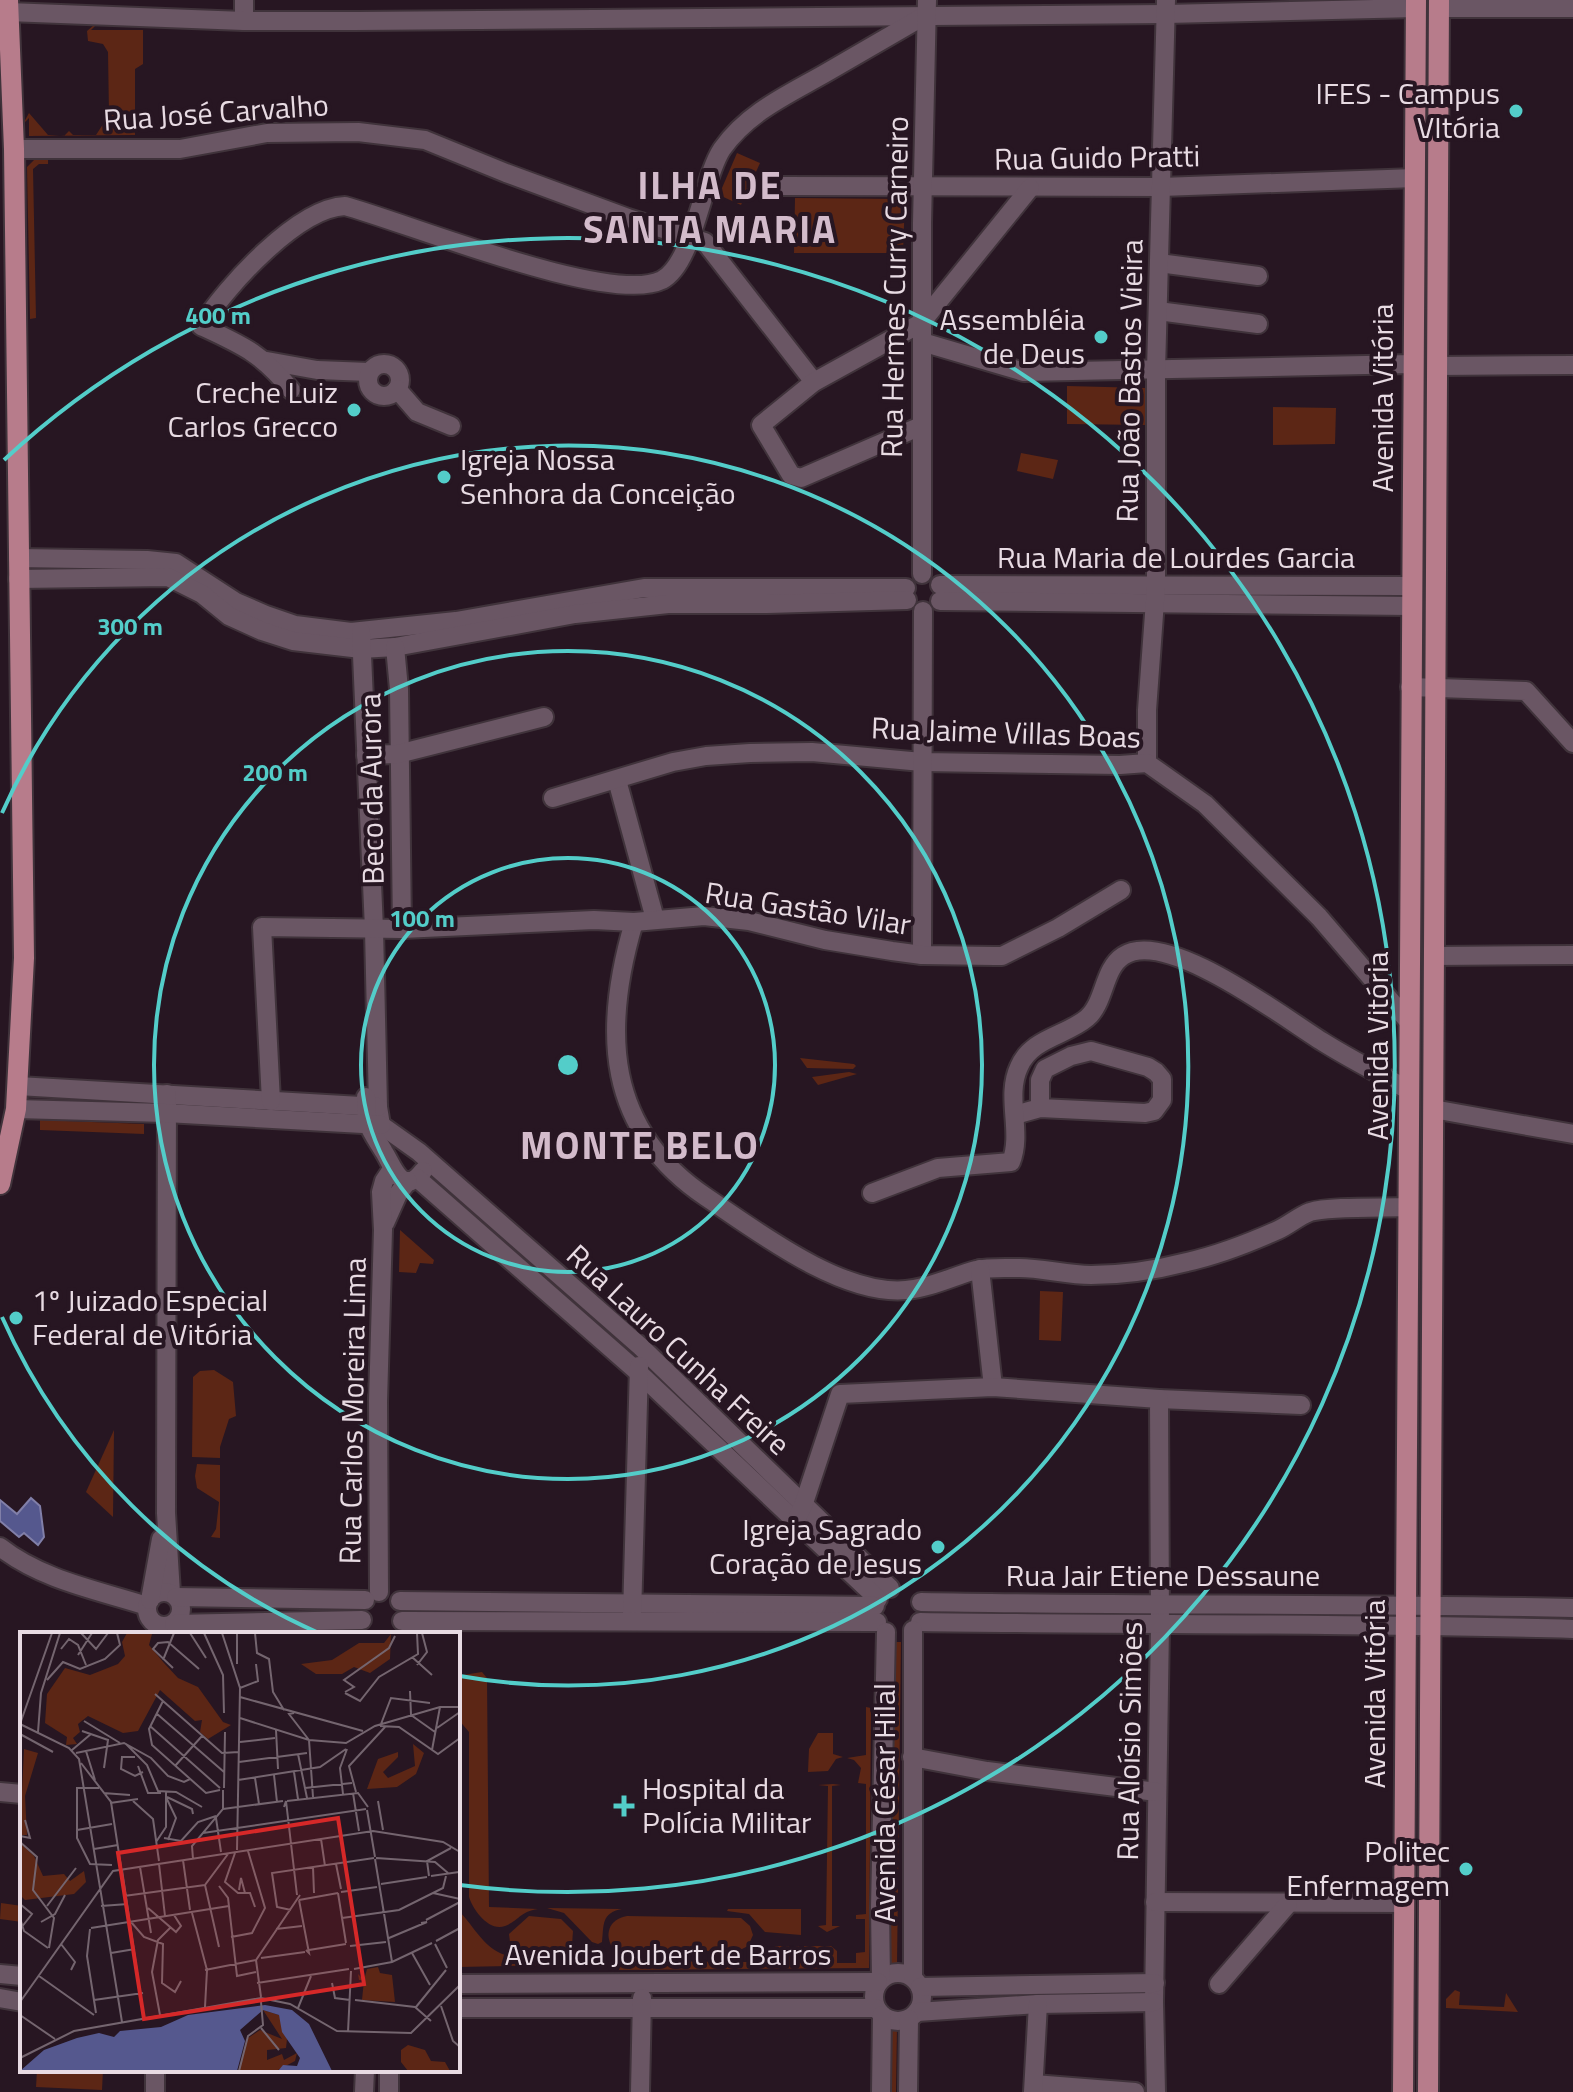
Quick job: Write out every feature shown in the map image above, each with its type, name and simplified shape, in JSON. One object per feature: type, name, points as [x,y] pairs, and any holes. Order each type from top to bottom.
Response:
[{"type":"main road","points":[[1416,4],[1439,4]]},
{"type":"main road","name":"Avenida Vitória","points":[[1403,2092],[1416,4]]},
{"type":"main road","name":"Avenida Vitória","points":[[1428,2092],[1439,4]]},
{"type":"main road","points":[[0,1184],[16,1109],[9,1086],[24,958],[14,149],[6,6]]},
{"type":"main road","points":[[1408,1065],[1415,1097],[1433,1109]]},
{"type":"street","points":[[244,0],[244,21]]},
{"type":"street","points":[[6,6],[244,21],[656,9],[1416,4]]},
{"type":"street","points":[[1439,4],[1520,4],[1573,8]]},
{"type":"street","points":[[291,390],[267,361],[224,335],[201,326],[218,300],[307,217],[336,207],[362,211],[522,262],[609,285],[636,286],[662,280],[675,267],[690,237],[722,150],[754,114],[926,7]]},
{"type":"street","name":"Rua Hermes Curry Carneiro","points":[[922,574],[926,7]]},
{"type":"street","name":"Rua João Bastos Vieira","points":[[1147,763],[1147,710],[1155,596],[1156,371],[1166,7]]},
{"type":"street","name":"Rua José Carvalho","points":[[14,149],[180,149],[267,133],[358,132],[425,140],[506,173],[705,242],[814,382]]},
{"type":"street","name":"Rua Guido Pratti","points":[[780,186],[1161,187],[1415,178]]},
{"type":"street","points":[[921,426],[796,478],[791,475],[761,425],[814,382],[922,332],[1030,188]]},
{"type":"street","points":[[1159,263],[1258,276]]},
{"type":"street","points":[[1158,311],[1258,324]]},
{"type":"street","points":[[922,332],[1024,372],[1413,364]]},
{"type":"street","points":[[267,361],[317,370],[369,372],[368,383],[373,393],[384,396],[397,389],[417,412],[451,426]]},
{"type":"street","points":[[1437,366],[1573,365]]},
{"type":"street","points":[[18,569],[168,577],[202,594],[229,616],[293,641],[356,640],[456,621],[541,613]]},
{"type":"street","points":[[927,573],[938,580],[940,593],[934,608],[923,611],[911,606],[906,594],[908,581],[915,575],[927,573]]},
{"type":"street","points":[[356,640],[395,647],[644,588],[906,594]]},
{"type":"street","name":"Rua Maria de Lourdes Garcia","points":[[940,593],[1411,596]]},
{"type":"street","points":[[922,955],[923,611]]},
{"type":"street","points":[[16,1109],[271,1101],[373,1116],[419,1153],[424,1170],[412,1179],[397,1176],[373,1116],[366,755],[356,640]]},
{"type":"street","points":[[356,640],[368,928]]},
{"type":"street","name":"Beco da Aurora","points":[[395,647],[399,689],[402,929]]},
{"type":"street","points":[[1410,687],[1526,691],[1573,743]]},
{"type":"street","points":[[366,755],[398,754],[544,717]]},
{"type":"street","name":"Rua Jaime Villas Boas","points":[[553,798],[673,762],[706,756],[812,752],[922,762],[1147,763],[1205,804],[1239,837],[1319,917],[1409,1022]]},
{"type":"street","points":[[617,780],[655,919]]},
{"type":"street","name":"Rua Gastão Vilar","points":[[271,1101],[262,927],[402,929],[594,920],[634,922],[704,916],[749,921],[825,940],[922,955],[1002,956],[1058,928],[1121,890]]},
{"type":"street","points":[[634,922],[622,962],[615,1047],[618,1073],[635,1122],[656,1154],[689,1186],[769,1239],[853,1283],[874,1289],[907,1290],[980,1269],[1042,1269],[1089,1275],[1132,1273],[1185,1263],[1228,1250],[1311,1212],[1407,1207]]},
{"type":"street","points":[[872,1193],[938,1168],[1011,1162],[1017,1148],[1014,1084],[1018,1067],[1026,1055],[1041,1043],[1088,1018],[1101,998],[1111,971],[1123,956],[1148,948],[1184,959],[1229,982],[1323,1042],[1408,1090]]},
{"type":"street","points":[[1434,956],[1573,955]]},
{"type":"street","points":[[1374,983],[1408,981]]},
{"type":"street","points":[[1015,1115],[1040,1108],[1145,1113],[1159,1107],[1162,1079],[1156,1072],[1137,1063],[1091,1051],[1081,1053],[1045,1069],[1040,1080],[1040,1108]]},
{"type":"street","points":[[9,1086],[167,1104],[373,1116]]},
{"type":"street","points":[[159,1621],[166,1513],[167,1104]]},
{"type":"street","points":[[1433,1109],[1573,1134]]},
{"type":"street","points":[[392,1166],[399,1150],[410,1148],[419,1153]]},
{"type":"street","name":"Rua Lauro Cunha Freire","points":[[419,1153],[641,1347],[799,1514],[881,1609]]},
{"type":"street","name":"Rua Carlos Moreira Lima","points":[[362,1620],[361,1612],[372,1596],[383,1230],[381,1192],[392,1166]]},
{"type":"street","name":"Rua Lauro Cunha Freire","points":[[412,1179],[799,1514]]},
{"type":"street","name":"Rua Carlos Moreira Lima","points":[[383,1230],[398,1194],[412,1179]]},
{"type":"street","points":[[980,1269],[993,1387]]},
{"type":"street","points":[[632,1613],[641,1347]]},
{"type":"street","points":[[799,1514],[840,1394],[993,1387],[1155,1399],[1301,1405]]},
{"type":"street","name":"Rua Aloísio Simões","points":[[1155,1399],[1160,1606],[1155,1902],[1156,2092]]},
{"type":"street","points":[[159,1621],[181,1611],[174,1595],[166,1513]]},
{"type":"street","points":[[0,1547],[44,1573],[159,1621],[362,1620],[373,1632]]},
{"type":"street","points":[[159,1621],[159,1593],[393,1595],[403,1609],[396,1630],[632,1613],[881,1609],[907,1588],[921,1602]]},
{"type":"street","points":[[400,1601],[632,1613]]},
{"type":"street","name":"Rua Jair Etiene Dessaune","points":[[921,1602],[1160,1606],[1405,1615]]},
{"type":"street","name":"Avenida César Hilal","points":[[917,1982],[912,1757],[916,1626],[922,1615],[921,1602]]},
{"type":"street","points":[[1405,1615],[1573,1608]]},
{"type":"street","name":"Rua Jair Etiene Dessaune","points":[[881,1609],[902,1635],[916,1626],[1160,1626],[1405,1615]]},
{"type":"street","name":"Avenida César Hilal","points":[[880,1980],[881,1609]]},
{"type":"street","points":[[1430,1615],[1573,1629]]},
{"type":"street","points":[[912,1757],[987,1771],[1157,1792]]},
{"type":"street","points":[[0,1792],[20,1794]]},
{"type":"street","points":[[1155,1902],[1404,1903]]},
{"type":"street","points":[[1219,1984],[1288,1904]]},
{"type":"street","points":[[881,2092],[879,2012],[874,1995],[880,1980],[897,1972],[917,1982],[1155,1993]]},
{"type":"street","points":[[0,1974],[20,1976]]},
{"type":"street","name":"Avenida Joubert de Barros","points":[[460,1984],[880,1980]]},
{"type":"street","points":[[908,2092],[913,2015],[922,2002],[917,1982]]},
{"type":"street","points":[[640,2092],[643,1983]]},
{"type":"street","points":[[879,2012],[895,2021],[913,2015],[1155,1993]]},
{"type":"street","points":[[0,1998],[20,2002]]},
{"type":"street","points":[[1038,2004],[1034,2088],[1135,2092]]},
{"type":"street","name":"Avenida Joubert de Barros","points":[[460,2008],[879,2012]]},
{"type":"street","points":[[364,2092],[365,2072]]},
{"type":"shaded area","points":[[94,25],[91,30],[143,30],[143,64],[135,69],[135,135],[64,136],[69,131],[73,135],[96,135],[109,115],[108,52],[103,44],[88,41],[87,31]]},
{"type":"shaded area","points":[[29,113],[48,135],[59,136],[29,136],[29,118],[23,124]]},
{"type":"shaded area","points":[[737,153],[760,163],[741,205],[719,195]]},
{"type":"shaded area","points":[[48,157],[48,164],[39,164],[33,169],[36,318],[30,319],[27,167],[36,158]]},
{"type":"shaded area","points":[[795,198],[905,199],[903,253],[794,253]]},
{"type":"shaded area","points":[[1067,386],[1145,388],[1145,425],[1067,424]]},
{"type":"shaded area","points":[[1273,407],[1336,408],[1335,444],[1273,445]]},
{"type":"shaded area","points":[[1021,453],[1058,460],[1053,479],[1017,471]]},
{"type":"shaded area","points":[[800,1058],[856,1066],[853,1069],[807,1068]]},
{"type":"shaded area","points":[[849,1072],[857,1074],[818,1085],[812,1077]]},
{"type":"shaded area","points":[[40,1120],[144,1124],[144,1134],[40,1130]]},
{"type":"shaded area","points":[[400,1230],[434,1260],[433,1264],[420,1263],[416,1273],[399,1272]]},
{"type":"shaded area","points":[[1040,1291],[1063,1292],[1061,1341],[1039,1340]]},
{"type":"shaded area","points":[[214,1370],[233,1382],[236,1416],[229,1419],[220,1447],[220,1458],[192,1457],[193,1377],[200,1371]]},
{"type":"shaded area","points":[[114,1430],[113,1517],[86,1492]]},
{"type":"shaded area","points":[[197,1464],[220,1465],[220,1538],[211,1537],[216,1529],[219,1502],[197,1488]]},
{"type":"shaded area","points":[[1456,1614],[1573,1614],[1573,1622],[1457,1622]]},
{"type":"shaded area","points":[[890,1642],[901,1642],[897,1965],[886,1965]]},
{"type":"shaded area","points":[[482,1672],[487,1678],[489,1907],[538,1909],[499,1927],[482,1919],[469,1897],[469,1732],[460,1721],[460,1678]]},
{"type":"shaded area","points":[[866,1707],[871,1708],[869,1968],[619,1970],[621,1961],[750,1962],[760,1960],[775,1946],[831,1946],[837,1951],[837,1963],[856,1963],[856,1953],[865,1952],[865,1919],[856,1919],[856,1915],[866,1914],[866,1784],[858,1783],[861,1768],[854,1760],[847,1758],[866,1755]]},
{"type":"shaded area","points":[[818,1733],[833,1733],[833,1754],[843,1757],[836,1759],[828,1771],[808,1772],[809,1749]]},
{"type":"shaded area","points":[[818,1785],[841,1785],[832,1786],[832,1926],[840,1926],[827,1932],[818,1926],[826,1925],[828,1786]]},
{"type":"shaded area","points":[[1,1903],[20,1906],[20,1922],[0,1919]]},
{"type":"shaded area","points":[[547,1908],[622,1909],[607,1917],[602,1942],[598,1944],[592,1942],[564,1913]]},
{"type":"shaded area","points":[[728,1909],[801,1909],[801,1935],[765,1932],[749,1914]]},
{"type":"shaded area","points":[[460,1912],[482,1939],[504,1955],[595,1957],[602,1959],[604,1964],[460,1967]]},
{"type":"shaded area","points":[[529,1916],[561,1919],[573,1931],[572,1945],[563,1950],[515,1947],[510,1942],[509,1934]]},
{"type":"shaded area","points":[[627,1916],[741,1918],[750,1926],[753,1935],[748,1946],[738,1951],[614,1950],[609,1939],[610,1928],[616,1920]]},
{"type":"shaded area","points":[[1455,1990],[1460,1992],[1459,2005],[1504,2007],[1506,1993],[1518,2012],[1446,2008],[1446,1999]]},
{"type":"shaded area","points":[[885,2029],[897,2029],[896,2092],[885,2092]]},
{"type":"shaded area","points":[[37,2072],[103,2072],[102,2090],[36,2087]]},
{"type":"water","points":[[31,1498],[40,1506],[44,1537],[38,1545],[24,1533],[19,1537],[0,1521],[0,1500],[17,1514]]},
{"type":"place","name":"IFES - Campus VItória","points":[[1516,111]]},
{"type":"place","name":"Assembléia de Deus","points":[[1101,337]]},
{"type":"place","name":"Creche Luiz Carlos Grecco","points":[[354,410]]},
{"type":"place","name":"Igreja Nossa Senhora da Conceição","points":[[444,477]]},
{"type":"place","name":"1º Juizado Especial Federal de Vitória","points":[[16,1318]]},
{"type":"place","name":"Igreja Sagrado Coração de Jesus","points":[[938,1547]]},
{"type":"place","name":"Hospital da Polícia Militar","points":[[624,1806]]},
{"type":"place","name":"Politec Enfermagem","points":[[1466,1869]]},
{"type":"district","name":"ILHA DE SANTA MARIA","points":[[710,208]]},
{"type":"district","name":"MONTE BELO","points":[[640,1146]]}]
